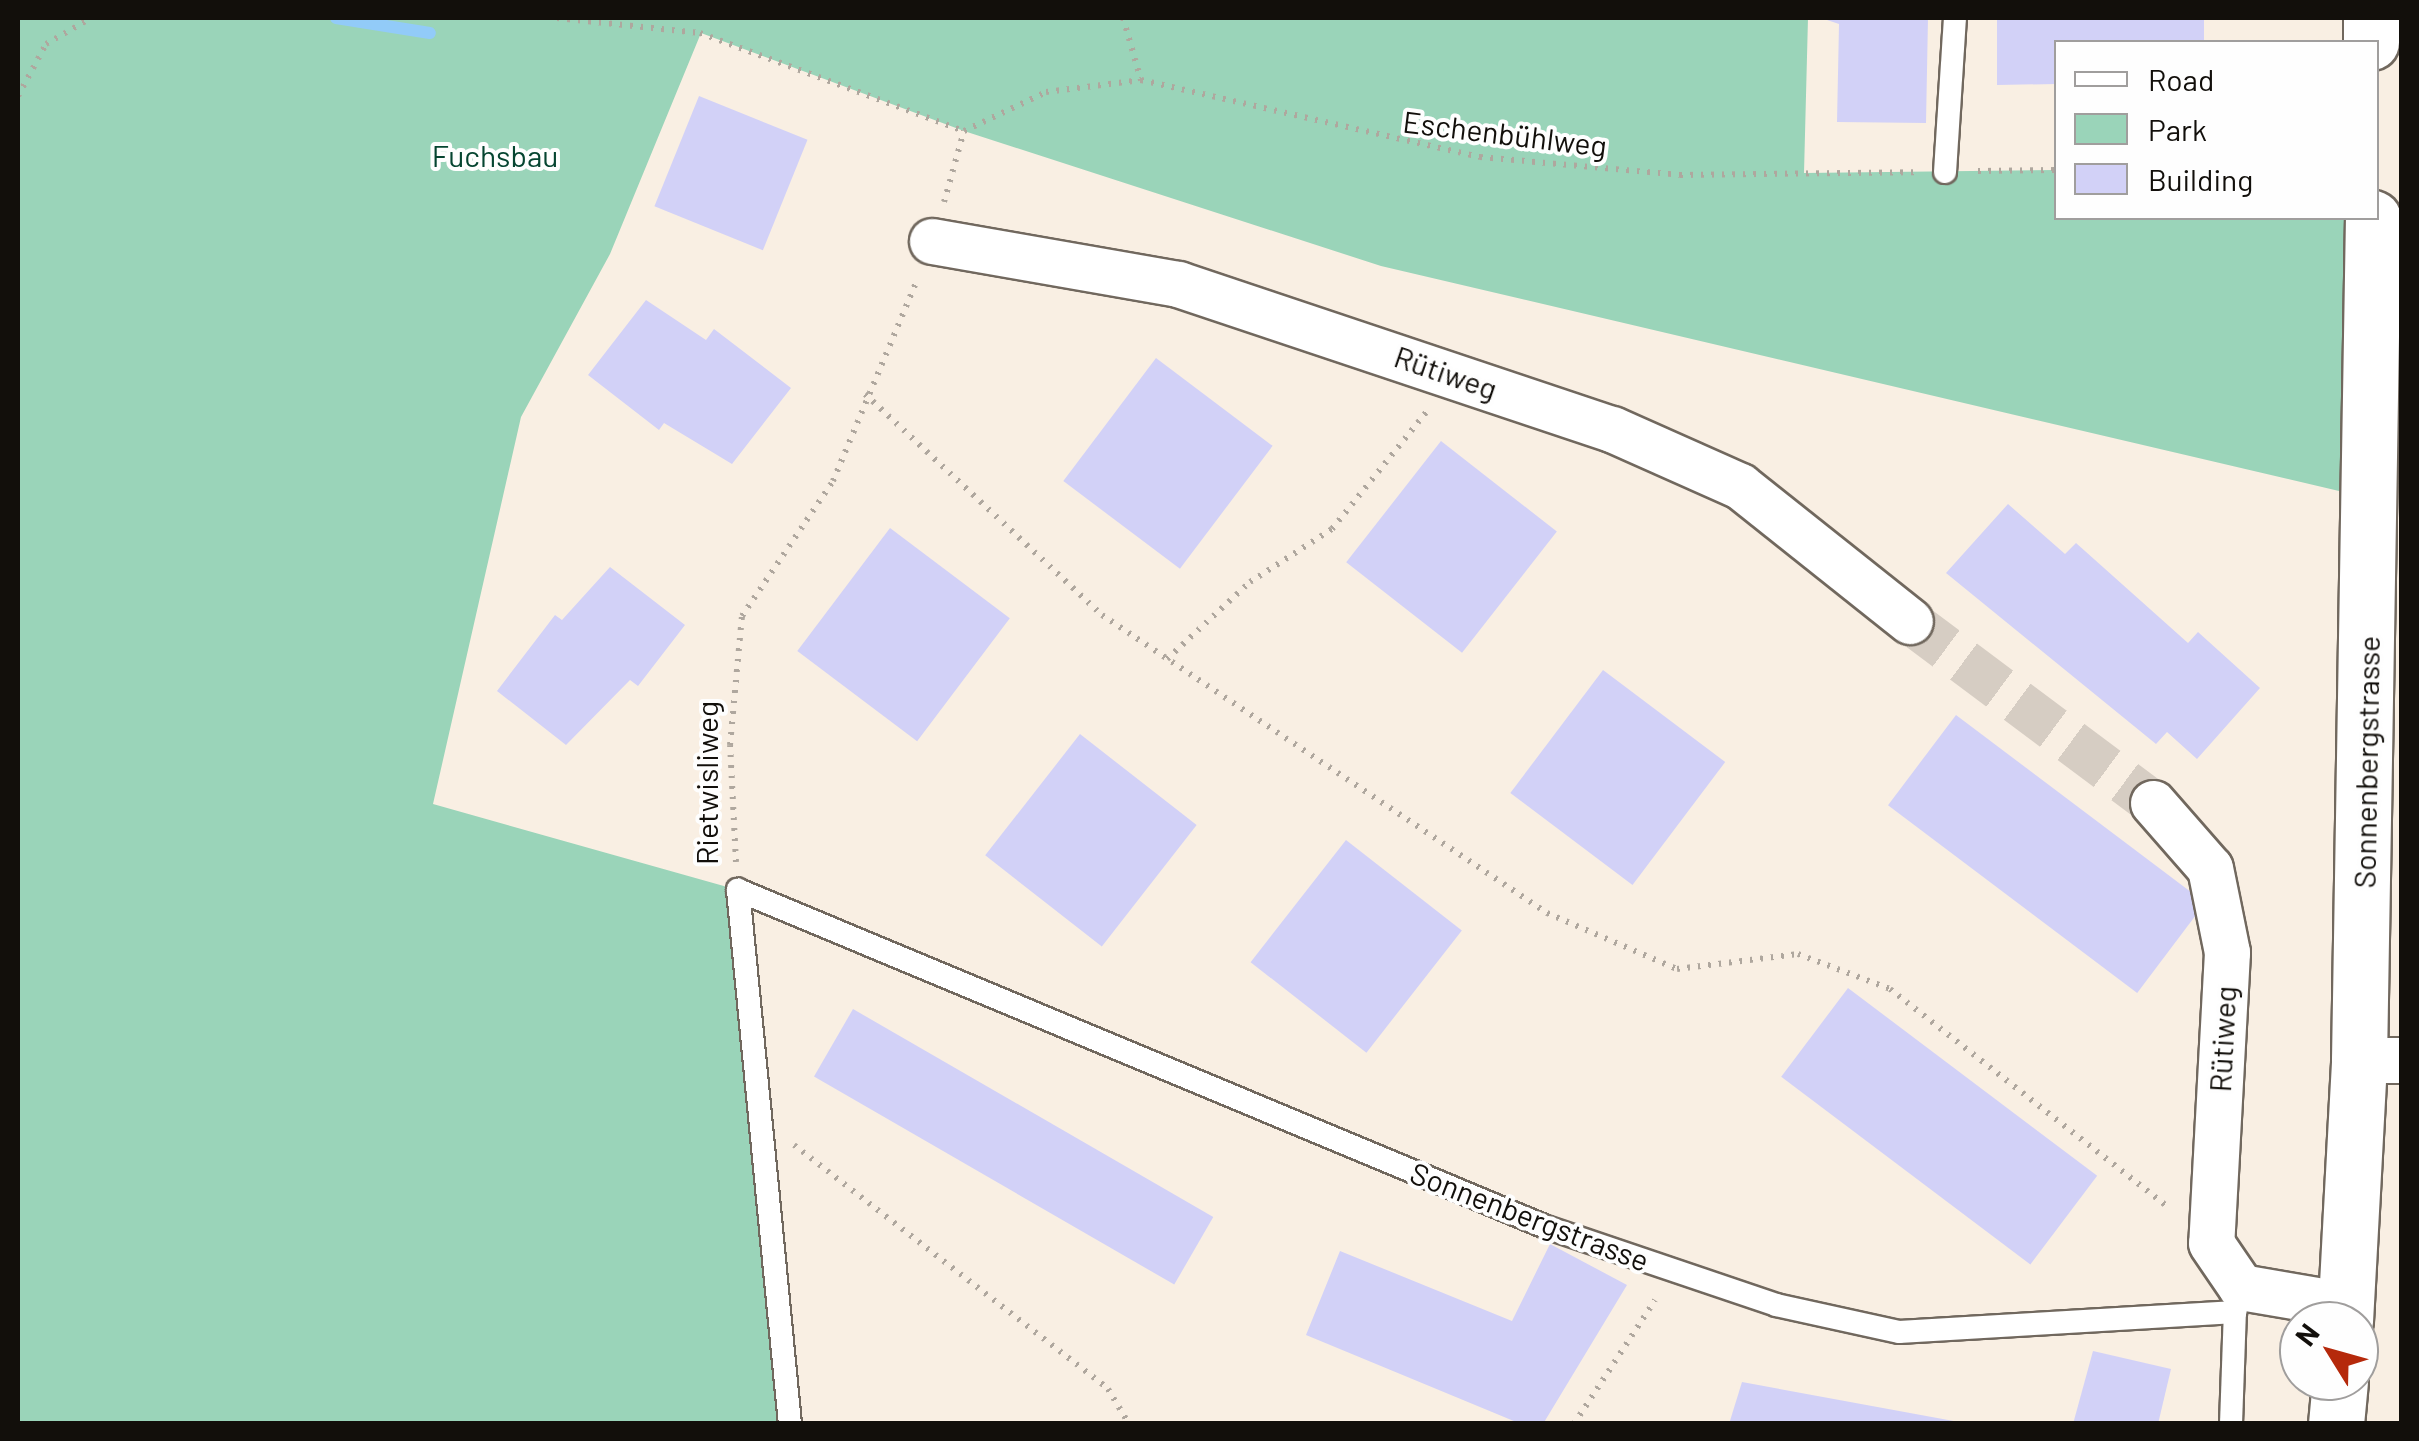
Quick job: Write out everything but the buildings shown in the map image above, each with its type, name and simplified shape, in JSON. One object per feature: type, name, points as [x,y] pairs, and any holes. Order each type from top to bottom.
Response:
[{"type":"street","name":"Sonnenbergstrasse","points":[[2347,1301],[2380,1060],[2373,220]]},
{"type":"street","name":"Rütiweg","points":[[932,241],[1178,284],[1446,372],[1740,486],[1910,621]]},
{"type":"street","name":"Rütiweg","points":[[2153,804],[2210,868],[2227,952],[2211,1243]]},
{"type":"street","points":[[2211,1243],[2238,1300]]},
{"type":"street","name":"Sonnenbergstrasse","points":[[2238,1300],[2279,1305]]},
{"type":"lane","points":[[1945,172],[1955,18]]},
{"type":"lane","name":"Rietwisliweg","points":[[738,890],[790,1424]]},
{"type":"lane","name":"Sonnenbergstrasse","points":[[738,890],[1546,1226],[1682,1273],[1900,1332],[2238,1300]]},
{"type":"lane","points":[[2231,1424],[2238,1300]]},
{"type":"path","points":[[18,96],[46,44],[91,18]]},
{"type":"path","points":[[556,18],[700,33],[964,131]]},
{"type":"path","points":[[1123,18],[1142,80]]},
{"type":"path","name":"Eschenbühlweg","points":[[964,131],[1046,92],[1142,80],[1480,157],[1680,175],[2054,170]]},
{"type":"path","name":"Rietwisliweg","points":[[738,890],[730,745],[742,616],[833,482],[865,394],[932,241],[964,131]]},
{"type":"path","points":[[1168,659],[1250,582],[1332,529],[1416,435],[1446,372]]},
{"type":"path","points":[[865,394],[1102,615],[1547,913],[1677,968],[1798,954],[1890,989],[2211,1243]]},
{"type":"path","points":[[760,1115],[908,1241],[1108,1389],[1130,1424]]},
{"type":"path","points":[[1574,1424],[1633,1322],[1682,1273]]},
{"type":"green space","name":"Fuchsbau","points":[[18,18],[1808,18],[1804,173],[2054,170],[2054,220],[2373,220],[2373,499],[1381,266],[964,131],[701,33],[610,254],[521,417],[433,804],[738,890],[790,1423],[18,1423]]},
{"type":"waterway","points":[[336,18],[430,33]]},
{"type":"tunnel","points":[[1910,621],[2153,803]]}]
